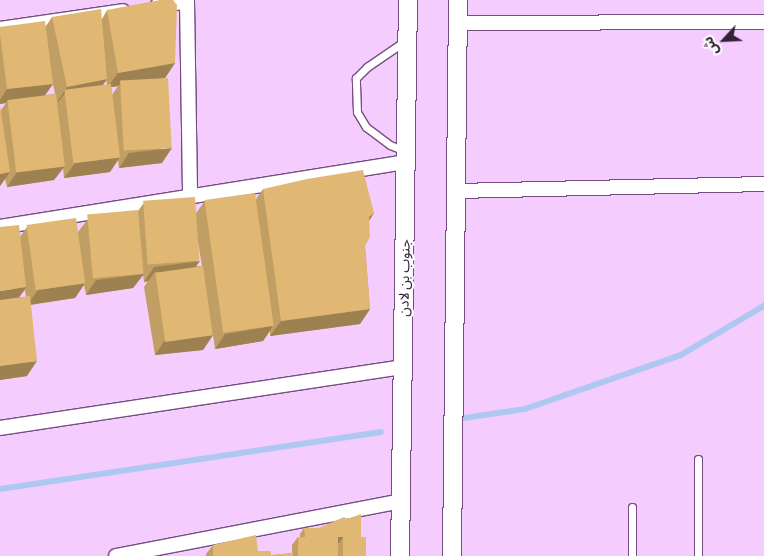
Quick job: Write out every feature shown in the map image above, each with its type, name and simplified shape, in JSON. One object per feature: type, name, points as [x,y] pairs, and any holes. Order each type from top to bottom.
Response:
[{"type":"street","name":"جنوب بن لادن","points":[[400,556],[408,0]]},
{"type":"street","points":[[452,556],[458,0]]},
{"type":"street","points":[[0,29],[187,1],[190,197]]},
{"type":"street","points":[[458,23],[764,22]]},
{"type":"street","points":[[0,226],[190,197],[406,157]]},
{"type":"street","points":[[456,191],[764,184]]},
{"type":"street","points":[[0,428],[403,367]]},
{"type":"street","points":[[116,556],[401,501]]},
{"type":"lane","points":[[406,157],[366,127],[357,112],[356,78],[367,67],[408,39]]},
{"type":"lane","points":[[698,459],[698,556]]},
{"type":"lane","points":[[632,507],[632,556]]},
{"type":"building","points":[[160,0],[173,0],[177,5],[175,63],[118,73],[107,10]]},
{"type":"building","points":[[101,9],[107,79],[67,87],[52,17]]},
{"type":"building","points":[[45,21],[53,84],[7,89],[0,27]]},
{"type":"building","points":[[168,78],[172,148],[124,150],[120,81]]},
{"type":"building","points":[[111,84],[120,157],[73,163],[64,90]]},
{"type":"building","points":[[56,94],[65,166],[16,172],[7,100]]},
{"type":"building","points":[[0,105],[10,172],[0,174]]},
{"type":"building","points":[[363,170],[374,213],[369,217],[370,237],[365,246],[370,309],[281,321],[263,189],[307,179]]},
{"type":"building","points":[[255,193],[274,326],[223,333],[204,200]]},
{"type":"building","points":[[195,197],[199,261],[148,264],[143,201]]},
{"type":"building","points":[[138,210],[144,274],[93,278],[87,214]]},
{"type":"building","points":[[76,218],[85,283],[36,290],[26,225]]},
{"type":"building","points":[[19,225],[26,287],[0,291],[0,227]]},
{"type":"building","points":[[203,266],[213,335],[165,342],[155,273]]},
{"type":"building","points":[[30,296],[37,361],[0,366],[0,300]]},
{"type":"building","points":[[361,514],[361,537],[305,537],[304,528],[319,528],[344,517],[347,519]]},
{"type":"building","points":[[256,535],[258,551],[271,551],[271,556],[213,556],[213,545]]},
{"type":"building","points":[[298,537],[338,537],[338,556],[298,556]]},
{"type":"building","points":[[343,537],[366,537],[366,556],[343,556]]},
{"type":"building","points":[[293,553],[293,556],[272,556],[272,555]]},
{"type":"waterway","points":[[464,418],[525,409],[681,355],[764,306]]},
{"type":"waterway","points":[[0,489],[381,432]]}]
